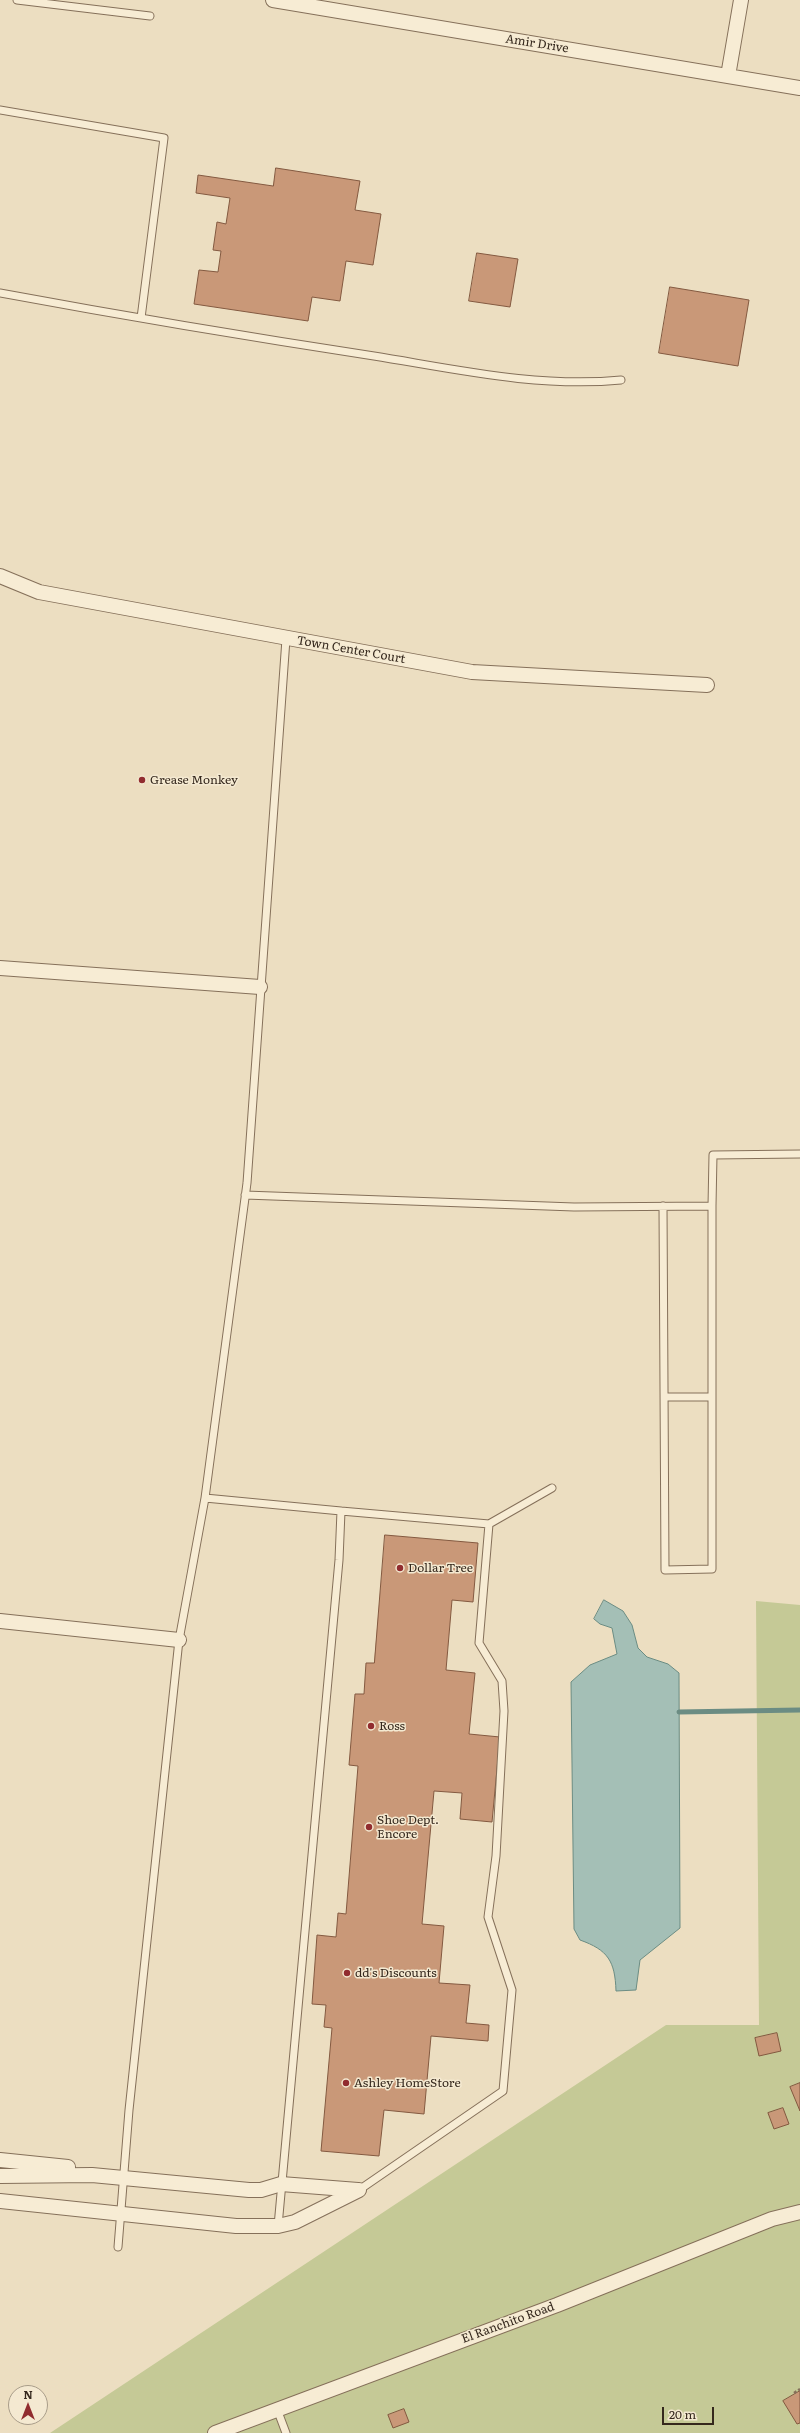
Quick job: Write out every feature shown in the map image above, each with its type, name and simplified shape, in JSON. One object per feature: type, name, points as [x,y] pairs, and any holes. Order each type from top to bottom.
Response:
[{"type":"street","name":"Amir Drive","points":[[273,0],[330,5],[800,88]]},
{"type":"street","points":[[728,76],[741,0]]},
{"type":"street","name":"Town Center Court","points":[[0,576],[39,592],[286,639],[472,672],[707,685]]},
{"type":"street","points":[[0,968],[260,987]]},
{"type":"street","points":[[0,1621],[179,1640]]},
{"type":"street","points":[[0,2160],[102,2171],[125,2177]]},
{"type":"street","points":[[0,2176],[60,2174],[125,2177],[248,2190],[261,2190],[281,2184],[359,2190]]},
{"type":"street","points":[[0,2201],[236,2226],[278,2226],[295,2222],[359,2190]]},
{"type":"street","name":"El Ranchito Road","points":[[215,2433],[557,2305],[772,2219],[800,2212]]},
{"type":"lane","points":[[17,0],[150,16]]},
{"type":"lane","points":[[0,110],[164,138],[141,318]]},
{"type":"lane","points":[[0,293],[141,318],[507,377],[591,383],[621,380]]},
{"type":"lane","points":[[118,2247],[125,2177],[129,2110],[179,1640],[205,1498],[245,1195],[256,1067],[260,987],[286,639]]},
{"type":"lane","points":[[663,1206],[665,1570],[712,1569],[713,1155],[800,1154]]},
{"type":"lane","points":[[245,1195],[574,1207],[712,1206]]},
{"type":"lane","points":[[664,1397],[712,1397]]},
{"type":"lane","points":[[205,1498],[489,1524],[552,1488]]},
{"type":"lane","points":[[278,2226],[339,1560],[341,1511]]},
{"type":"lane","points":[[359,2190],[503,2091],[512,1990],[488,1916],[496,1856],[504,1711],[502,1681],[479,1643],[489,1524]]},
{"type":"lane","points":[[277,2409],[286,2433]]},
{"type":"path","points":[[794,2393],[800,2389]]},
{"type":"green space","points":[[756,1601],[800,1605],[800,2433],[50,2433],[666,2025],[759,2025]]},
{"type":"water","points":[[604,1600],[623,1611],[632,1625],[638,1648],[647,1657],[668,1664],[679,1673],[680,1928],[640,1960],[636,1990],[616,1991],[614,1972],[612,1964],[608,1958],[597,1948],[580,1940],[574,1929],[571,1682],[590,1665],[617,1654],[612,1628],[600,1624],[594,1619]]},
{"type":"building","points":[[276,168],[360,181],[355,210],[381,214],[373,265],[346,261],[340,301],[312,297],[308,321],[194,304],[199,270],[218,272],[221,251],[213,250],[217,222],[226,224],[230,198],[196,193],[198,175],[273,186]]},
{"type":"building","points":[[477,253],[518,259],[510,307],[469,301]]},
{"type":"building","points":[[670,287],[749,300],[738,366],[659,353]]},
{"type":"building","points":[[385,1535],[478,1543],[473,1602],[452,1600],[446,1670],[475,1673],[469,1734],[500,1737],[492,1822],[460,1819],[462,1793],[434,1791],[422,1924],[444,1926],[439,1983],[470,1985],[466,2023],[489,2025],[488,2041],[431,2036],[424,2114],[384,2110],[379,2156],[321,2151],[332,2028],[324,2027],[326,2005],[312,2004],[317,1935],[336,1937],[338,1913],[346,1914],[358,1766],[349,1765],[355,1694],[364,1694],[366,1663],[374,1663]]},
{"type":"building","points":[[777,2033],[781,2051],[759,2056],[755,2038]]},
{"type":"building","points":[[800,2083],[800,2111],[790,2087]]},
{"type":"building","points":[[783,2108],[789,2124],[774,2129],[768,2113]]},
{"type":"building","points":[[800,2391],[800,2423],[797,2424],[783,2401]]},
{"type":"building","points":[[404,2409],[409,2422],[393,2428],[388,2415]]},
{"type":"waterway","points":[[679,1712],[800,1710]]},
{"type":"place","name":"Grease Monkey","points":[[142,780]]},
{"type":"place","name":"Dollar Tree","points":[[400,1568]]},
{"type":"place","name":"Ross","points":[[371,1726]]},
{"type":"place","name":"Shoe Dept. Encore","points":[[369,1827]]},
{"type":"place","name":"dd's Discounts","points":[[347,1973]]},
{"type":"place","name":"Ashley HomeStore","points":[[346,2083]]}]
